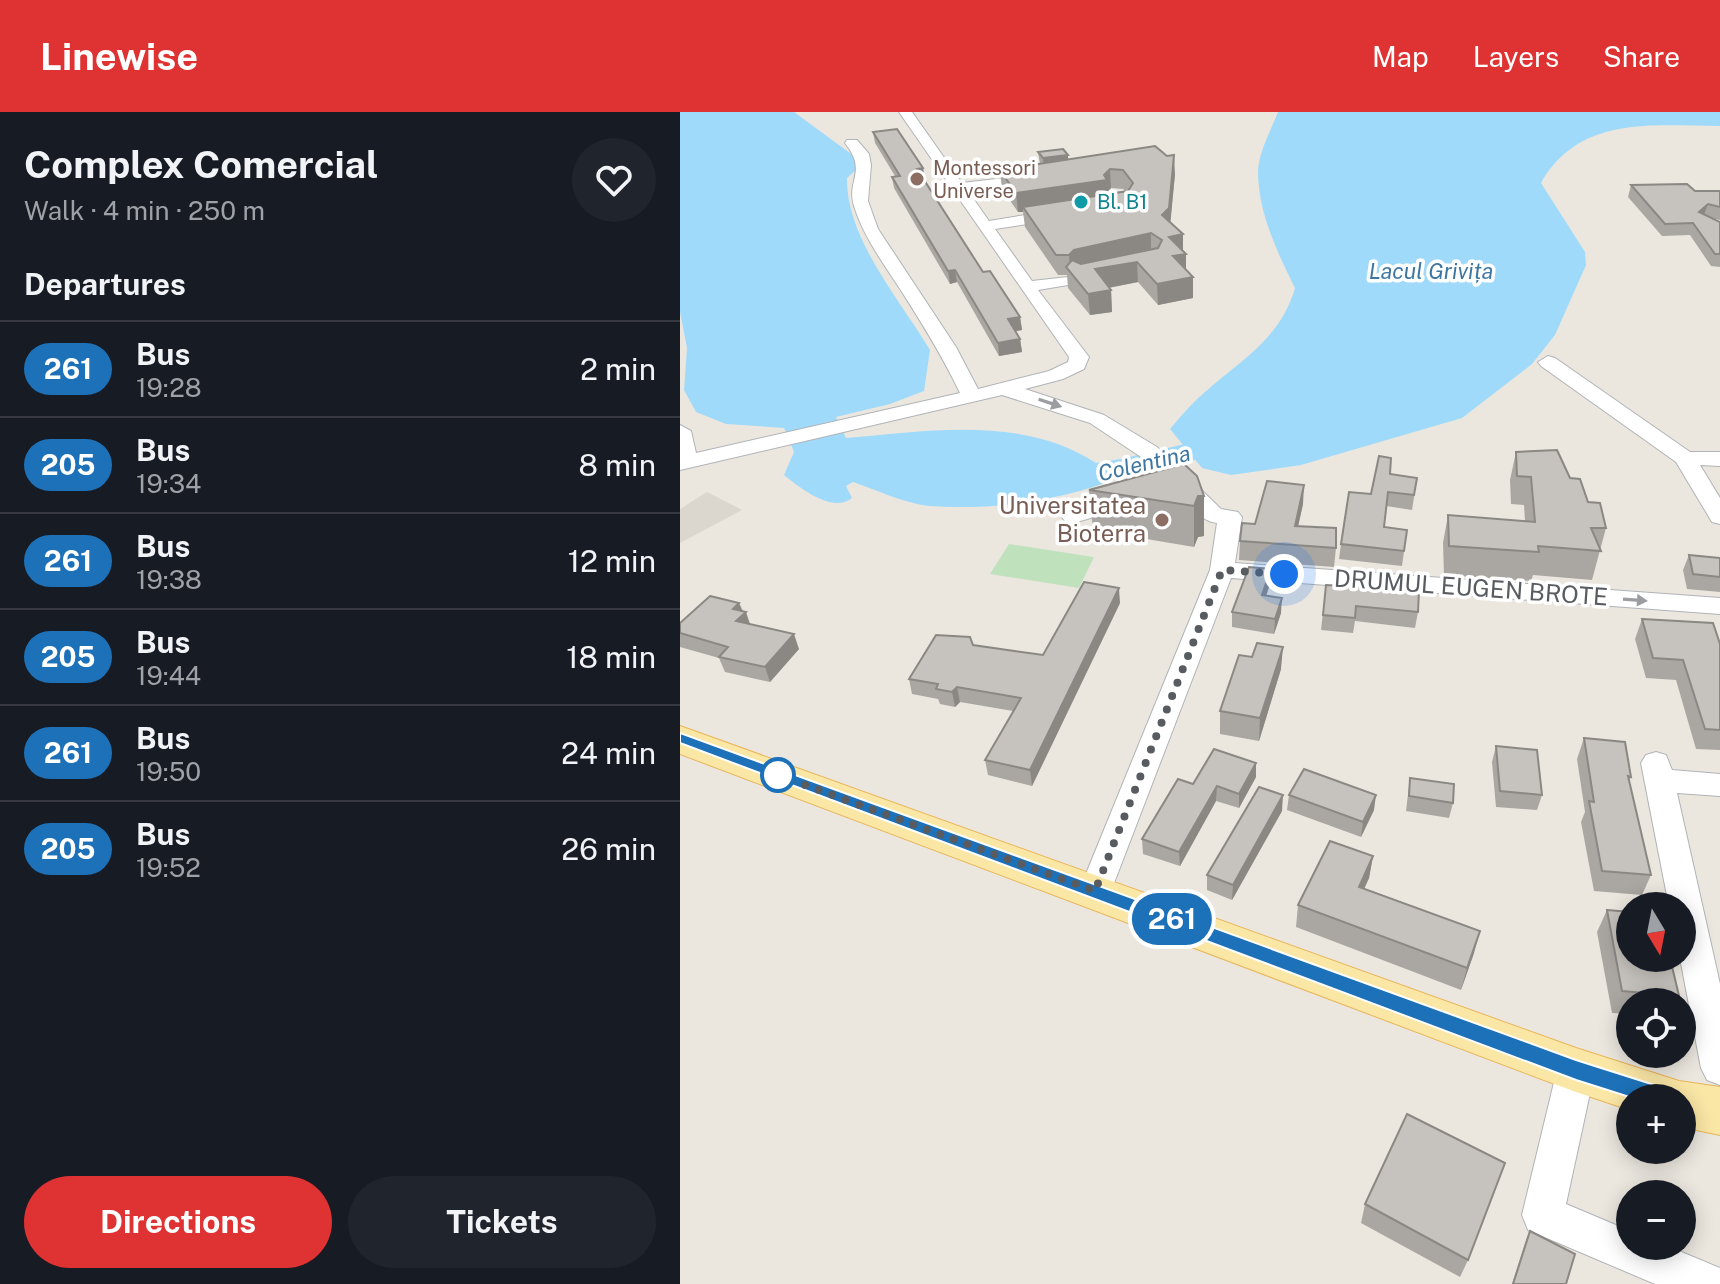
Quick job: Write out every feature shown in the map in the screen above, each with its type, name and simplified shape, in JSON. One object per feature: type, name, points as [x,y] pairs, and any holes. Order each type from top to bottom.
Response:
[{"type":"main road","points":[[680,739],[1620,1084]]},
{"type":"main road","points":[[1696,1106],[1720,1111]]},
{"type":"street","points":[[680,431],[684,462],[1003,389],[1077,365],[1079,357],[957,188],[907,112]]},
{"type":"street","points":[[852,143],[862,154],[864,165],[860,201],[870,229],[947,347],[970,393]]},
{"type":"street","points":[[957,188],[1057,174]]},
{"type":"street","points":[[984,226],[1050,210],[1080,212]]},
{"type":"street","points":[[1027,287],[1062,281]]},
{"type":"street","points":[[930,406],[1032,371],[1047,362],[1060,348],[1060,334]]},
{"type":"street","points":[[1548,362],[1685,458],[1720,517]]},
{"type":"street","points":[[1069,370],[1097,419]]},
{"type":"street","points":[[1003,389],[1097,419],[1149,452],[1214,516],[1230,517],[1222,570],[1095,891]]},
{"type":"street","points":[[1685,458],[1720,459]]},
{"type":"street","points":[[1073,516],[1175,479]]},
{"type":"street","name":"DRUMUL EUGEN BROTE","points":[[1222,570],[1720,606]]},
{"type":"street","points":[[1720,785],[1658,772],[1720,1068]]},
{"type":"street","points":[[1576,1070],[1543,1215],[1706,1284]]},
{"type":"shaded area","points":[[707,492],[742,510],[680,543],[680,509]]},
{"type":"green space","points":[[1009,544],[1094,557],[1079,588],[990,574]]},
{"type":"water","points":[[680,112],[794,112],[854,156],[857,169],[847,178],[855,223],[877,268],[930,350],[924,391],[890,404],[836,417],[846,438],[942,430],[1006,432],[1067,448],[1096,463],[1133,457],[1138,469],[1089,488],[1036,501],[982,507],[929,506],[853,482],[846,486],[852,498],[836,503],[817,497],[784,475],[794,452],[784,428],[726,424],[696,412],[684,390],[687,348],[680,312]]},
{"type":"water","name":"Lacul Grivița","points":[[1278,112],[1720,112],[1720,126],[1669,125],[1620,129],[1576,145],[1557,161],[1541,183],[1585,252],[1586,265],[1555,335],[1532,364],[1462,418],[1301,465],[1231,475],[1202,468],[1170,429],[1200,396],[1270,334],[1280,321],[1295,288],[1270,231],[1259,186],[1261,156]]},
{"type":"building","points":[[897,129],[923,168],[917,169],[983,272],[990,271],[1020,317],[1008,319],[1020,339],[998,343],[955,270],[948,271],[892,177],[900,176],[873,132]]},
{"type":"building","points":[[1155,146],[1167,156],[1174,155],[1169,208],[1162,215],[1183,234],[1169,237],[1186,254],[1173,256],[1193,277],[1157,284],[1137,262],[1095,269],[1111,290],[1088,294],[1066,267],[1072,260],[1081,264],[1158,248],[1162,240],[1151,233],[1074,250],[1069,255],[1056,255],[1023,207],[1128,191],[1133,183],[1123,170],[1110,169],[1104,175],[1107,180],[1016,193],[1000,170]]},
{"type":"building","points":[[1063,149],[1068,155],[1043,158],[1038,152]]},
{"type":"building","points":[[1687,184],[1695,191],[1720,191],[1720,207],[1708,204],[1699,212],[1720,222],[1720,254],[1715,254],[1693,223],[1665,224],[1631,185]]},
{"type":"building","points":[[1557,450],[1570,478],[1580,479],[1588,502],[1600,503],[1606,528],[1591,528],[1601,551],[1538,546],[1539,552],[1449,546],[1448,515],[1535,522],[1531,477],[1517,476],[1516,452]]},
{"type":"building","points":[[1379,456],[1391,458],[1390,474],[1417,478],[1414,495],[1388,492],[1384,527],[1407,530],[1404,551],[1341,544],[1349,492],[1371,494]]},
{"type":"building","points":[[1184,464],[1197,476],[1204,496],[1198,496],[1194,506],[1089,490]]},
{"type":"building","points":[[1267,481],[1304,485],[1295,526],[1336,528],[1336,548],[1240,541],[1242,523],[1255,524]]},
{"type":"building","points":[[1689,555],[1720,558],[1720,577],[1693,574]]},
{"type":"building","points":[[1249,567],[1271,569],[1262,595],[1282,598],[1275,619],[1232,612]]},
{"type":"building","points":[[1084,582],[1119,588],[1030,770],[985,760],[1021,698],[957,687],[952,692],[936,689],[938,684],[909,679],[936,635],[970,637],[973,645],[1043,655]]},
{"type":"building","points":[[1326,585],[1419,590],[1418,612],[1356,606],[1355,618],[1323,615]]},
{"type":"building","points":[[710,596],[739,603],[733,609],[746,612],[736,621],[794,634],[765,667],[719,657],[728,647],[680,633],[680,623]]},
{"type":"building","points":[[1642,619],[1713,623],[1720,644],[1720,730],[1705,729],[1683,660],[1653,658]]},
{"type":"building","points":[[1257,643],[1283,647],[1260,718],[1220,711],[1239,655],[1252,657]]},
{"type":"building","points":[[1584,738],[1625,742],[1631,777],[1628,776],[1651,875],[1602,871],[1589,801],[1594,802]]},
{"type":"building","points":[[1496,746],[1537,750],[1542,795],[1500,791]]},
{"type":"building","points":[[1214,749],[1256,763],[1239,794],[1217,786],[1179,852],[1142,839],[1178,779],[1193,784]]},
{"type":"building","points":[[1304,769],[1376,795],[1363,822],[1289,795]]},
{"type":"building","points":[[1410,778],[1454,784],[1453,803],[1409,796]]},
{"type":"building","points":[[1259,787],[1283,795],[1233,885],[1207,875]]},
{"type":"building","points":[[1330,841],[1373,856],[1359,887],[1480,931],[1467,968],[1298,905]]},
{"type":"building","points":[[1607,910],[1616,911],[1616,959]]},
{"type":"building","points":[[1618,972],[1673,972],[1677,988],[1621,988]]},
{"type":"building","points":[[1407,1114],[1505,1163],[1468,1260],[1365,1204]]},
{"type":"building","points":[[1530,1231],[1575,1254],[1566,1284],[1513,1284]]},
{"type":"waterway","name":"Colentina","points":[[1085,477],[1240,440]]},
{"type":"bus line","name":"261","points":[[680,739],[1616,1084]]},
{"type":"place","name":"Montessori Universe","points":[[917,179]]},
{"type":"place","name":"Bl. B1","points":[[1081,202]]},
{"type":"place","name":"Universitatea Bioterra","points":[[1162,520]]},
{"type":"route","points":[[778,775],[1095,891],[1222,570],[1284,574]]}]
